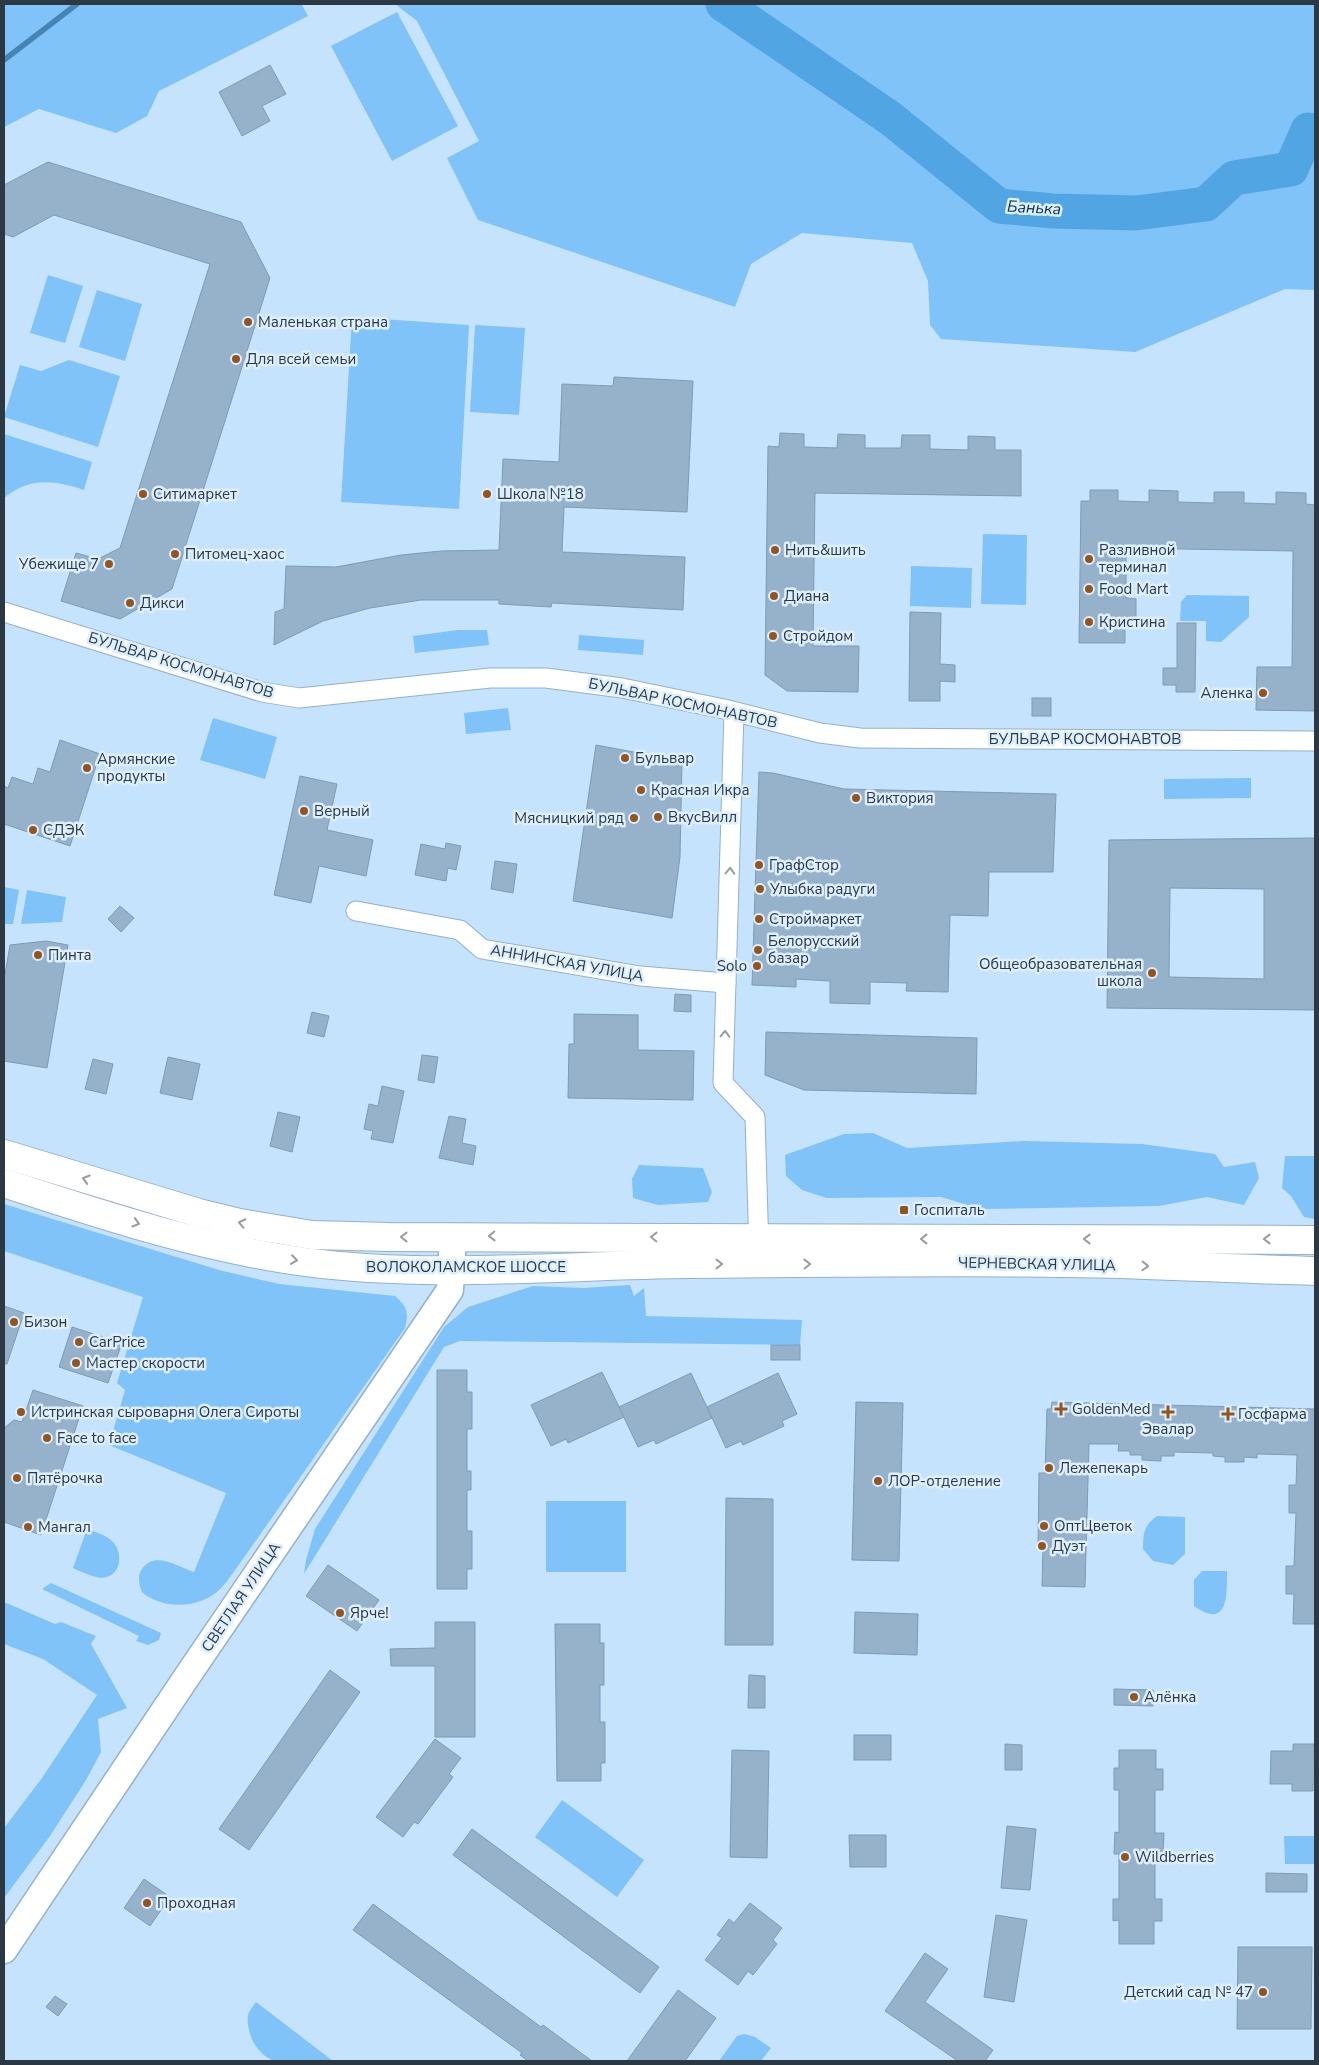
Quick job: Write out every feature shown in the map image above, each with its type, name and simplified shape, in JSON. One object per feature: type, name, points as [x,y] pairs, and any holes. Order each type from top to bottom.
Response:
[{"type":"main road","name":"ВОЛОКОЛАМСКОЕ ШОССЕ","points":[[4,1154],[199,1213],[274,1230],[312,1235],[453,1237],[625,1236],[759,1251]]},
{"type":"main road","name":"ВОЛОКОЛАМСКОЕ ШОССЕ","points":[[4,1183],[184,1238],[235,1251],[310,1262],[396,1269],[452,1270],[759,1251]]},
{"type":"main road","name":"ЧЕРНЕВСКАЯ УЛИЦА","points":[[759,1251],[1315,1240]]},
{"type":"main road","name":"ЧЕРНЕВСКАЯ УЛИЦА","points":[[759,1251],[1315,1271]]},
{"type":"street","name":"БУЛЬВАР КОСМОНАВТОВ","points":[[4,612],[262,692],[299,698],[490,678],[546,678],[622,688],[820,733],[860,738],[1315,741]]},
{"type":"street","points":[[734,712],[723,1082],[755,1117],[759,1251]]},
{"type":"street","name":"АННИНСКАЯ УЛИЦА","points":[[356,911],[460,930],[482,949],[640,976],[726,983]]},
{"type":"street","name":"СВЕТЛАЯ УЛИЦА","points":[[4,1950],[450,1290],[453,1237]]},
{"type":"shaded area","points":[[4,4],[304,4],[302,5],[308,16],[159,91],[147,116],[116,133],[39,109],[4,127]]},
{"type":"shaded area","points":[[395,4],[1315,4],[1315,290],[1285,289],[1135,352],[941,339],[930,325],[928,281],[912,243],[802,233],[751,264],[735,307],[478,220],[447,158],[479,141],[417,21]]},
{"type":"shaded area","points":[[397,12],[458,126],[392,161],[331,46]]},
{"type":"shaded area","points":[[48,275],[83,286],[65,343],[30,333]]},
{"type":"shaded area","points":[[97,290],[142,304],[125,361],[79,347]]},
{"type":"shaded area","points":[[352,317],[469,325],[459,509],[341,502]]},
{"type":"shaded area","points":[[475,325],[525,328],[519,415],[470,412]]},
{"type":"shaded area","points":[[69,360],[120,376],[98,447],[4,417],[20,365],[41,371]]},
{"type":"shaded area","points":[[4,434],[92,462],[84,490],[63,484],[42,482],[23,486],[4,498]]},
{"type":"shaded area","points":[[983,534],[1027,535],[1026,605],[981,604]]},
{"type":"shaded area","points":[[911,566],[972,568],[971,608],[910,606]]},
{"type":"shaded area","points":[[1187,595],[1249,596],[1249,617],[1221,642],[1206,641],[1206,621],[1180,621],[1181,602]]},
{"type":"shaded area","points":[[458,630],[487,630],[489,645],[415,653],[413,636]]},
{"type":"shaded area","points":[[579,635],[644,640],[643,655],[578,650]]},
{"type":"shaded area","points":[[508,708],[511,730],[466,734],[464,713]]},
{"type":"shaded area","points":[[213,718],[277,737],[265,779],[200,760]]},
{"type":"shaded area","points":[[1251,778],[1251,798],[1164,799],[1164,779]]},
{"type":"shaded area","points":[[4,887],[19,890],[13,924],[4,924]]},
{"type":"shaded area","points":[[27,890],[66,897],[62,922],[21,924]]},
{"type":"shaded area","points":[[873,1133],[907,1148],[1024,1141],[1142,1144],[1215,1154],[1224,1167],[1255,1162],[1259,1178],[1244,1205],[1207,1197],[1159,1206],[981,1209],[941,1197],[827,1198],[802,1190],[786,1176],[785,1155],[844,1134]]},
{"type":"shaded area","points":[[1285,1156],[1315,1156],[1315,1219],[1304,1217],[1291,1196],[1282,1188]]},
{"type":"shaded area","points":[[639,1165],[703,1168],[712,1192],[708,1202],[658,1205],[633,1198],[632,1179]]},
{"type":"shaded area","points":[[4,1204],[219,1270],[279,1284],[395,1296],[406,1310],[405,1328],[230,1578],[213,1595],[193,1603],[171,1604],[150,1598],[142,1592],[139,1583],[139,1574],[142,1569],[147,1563],[153,1561],[160,1560],[194,1572],[226,1493],[109,1445],[125,1390],[117,1383],[143,1297],[4,1251]]},
{"type":"shaded area","points":[[630,1285],[634,1296],[644,1288],[646,1316],[802,1320],[800,1345],[460,1341],[444,1347],[304,1574],[315,1529],[444,1327],[468,1307],[533,1286],[583,1288]]},
{"type":"shaded area","points":[[546,1501],[626,1501],[626,1572],[546,1572]]},
{"type":"shaded area","points":[[1157,1516],[1185,1517],[1185,1554],[1173,1565],[1153,1561],[1143,1549],[1145,1530],[1149,1523]]},
{"type":"shaded area","points":[[87,1529],[110,1539],[118,1550],[119,1560],[116,1571],[107,1577],[94,1577],[73,1568]]},
{"type":"shaded area","points":[[1202,1571],[1227,1571],[1226,1599],[1219,1612],[1214,1614],[1194,1606],[1194,1580]]},
{"type":"shaded area","points":[[51,1583],[161,1633],[159,1640],[148,1645],[136,1641],[139,1636],[42,1589]]},
{"type":"shaded area","points":[[4,1602],[55,1624],[61,1622],[96,1636],[91,1644],[127,1708],[98,1719],[101,1752],[86,1780],[50,1836],[4,1898],[4,1828],[42,1778],[97,1695],[43,1659],[4,1644]]},
{"type":"shaded area","points":[[562,1800],[644,1860],[617,1897],[535,1837]]},
{"type":"shaded area","points":[[1284,1836],[1315,1836],[1315,1864],[1285,1864]]},
{"type":"shaded area","points":[[256,2002],[333,2061],[285,2062],[274,2061],[268,2058],[257,2048],[249,2029],[248,2015]]},
{"type":"shaded area","points":[[745,2034],[755,2037],[771,2048],[761,2061],[719,2061],[737,2036]]},
{"type":"building","points":[[270,65],[286,94],[262,106],[270,121],[242,136],[219,92]]},
{"type":"building","points":[[48,162],[241,222],[270,278],[172,589],[120,619],[61,601],[76,553],[98,559],[120,548],[210,264],[54,215],[13,237],[4,234],[4,185]]},
{"type":"building","points":[[614,377],[693,381],[687,512],[564,507],[562,552],[685,557],[683,610],[552,603],[551,607],[499,604],[499,600],[421,600],[370,608],[323,621],[274,645],[275,612],[284,609],[286,566],[336,567],[401,555],[441,551],[499,550],[503,459],[559,462],[562,384],[613,386]]},
{"type":"building","points":[[780,433],[804,434],[804,447],[837,448],[838,434],[865,435],[865,448],[901,448],[902,435],[930,435],[930,449],[968,450],[968,436],[995,437],[995,450],[1021,450],[1021,496],[815,493],[813,646],[859,646],[858,692],[787,691],[765,675],[768,446],[779,447]]},
{"type":"building","points":[[1090,490],[1118,490],[1118,501],[1149,502],[1149,490],[1178,491],[1178,502],[1214,503],[1214,492],[1244,492],[1244,503],[1276,504],[1276,492],[1306,493],[1306,504],[1315,505],[1315,711],[1256,710],[1257,667],[1292,667],[1293,551],[1126,548],[1126,598],[1136,599],[1136,625],[1125,625],[1125,643],[1079,643],[1081,501],[1090,501]]},
{"type":"building","points":[[910,612],[941,613],[940,664],[955,665],[955,682],[940,681],[940,701],[909,701]]},
{"type":"building","points":[[1177,623],[1196,623],[1195,692],[1176,692],[1176,685],[1163,685],[1163,668],[1177,668]]},
{"type":"building","points":[[1032,698],[1051,698],[1051,716],[1032,716]]},
{"type":"building","points":[[60,740],[100,754],[70,846],[4,824],[4,786],[8,788],[12,777],[33,784],[38,768],[50,772]]},
{"type":"building","points":[[596,745],[682,761],[680,857],[672,918],[573,901]]},
{"type":"building","points":[[759,772],[773,773],[844,789],[1056,794],[1053,872],[989,872],[988,916],[950,915],[948,992],[906,991],[907,983],[870,982],[870,1004],[830,1003],[830,981],[796,979],[796,987],[752,985]]},
{"type":"building","points":[[300,776],[337,784],[327,830],[373,840],[366,876],[319,866],[311,903],[274,895]]},
{"type":"building","points":[[1315,838],[1315,1010],[1107,1008],[1109,840]],"holes":[[[1170,888],[1264,889],[1264,979],[1169,977]]]},
{"type":"building","points":[[446,843],[461,846],[456,870],[448,868],[446,881],[415,875],[421,844],[445,849]]},
{"type":"building","points":[[495,861],[517,864],[513,893],[491,889]]},
{"type":"building","points":[[120,906],[134,918],[121,932],[108,919]]},
{"type":"building","points":[[46,941],[68,945],[47,1068],[4,1061],[4,980],[10,945]]},
{"type":"building","points":[[675,994],[691,995],[691,1012],[674,1011]]},
{"type":"building","points":[[312,1012],[329,1016],[324,1037],[307,1033]]},
{"type":"building","points":[[574,1014],[638,1015],[638,1050],[694,1051],[693,1100],[568,1098],[569,1044],[574,1044]]},
{"type":"building","points":[[766,1032],[977,1038],[976,1094],[804,1090],[765,1075]]},
{"type":"building","points":[[422,1055],[438,1057],[434,1083],[418,1080]]},
{"type":"building","points":[[168,1057],[200,1064],[192,1100],[160,1093]]},
{"type":"building","points":[[93,1059],[113,1064],[106,1094],[85,1089]]},
{"type":"building","points":[[382,1086],[404,1091],[393,1143],[371,1139],[373,1131],[364,1129],[369,1104],[378,1106]]},
{"type":"building","points":[[278,1112],[300,1117],[292,1152],[270,1146]]},
{"type":"building","points":[[449,1116],[466,1119],[462,1143],[476,1146],[473,1165],[439,1158]]},
{"type":"building","points":[[4,1306],[24,1313],[7,1364],[4,1364]]},
{"type":"building","points":[[72,1327],[122,1343],[108,1383],[59,1367]]},
{"type":"building","points":[[771,1345],[800,1345],[800,1360],[771,1360]]},
{"type":"building","points":[[437,1370],[467,1370],[467,1392],[472,1392],[472,1429],[467,1429],[467,1471],[471,1471],[471,1490],[467,1490],[467,1531],[472,1531],[472,1569],[467,1569],[467,1589],[437,1589]]},
{"type":"building","points":[[602,1372],[624,1417],[568,1443],[566,1439],[551,1446],[531,1405]]},
{"type":"building","points":[[691,1373],[712,1418],[656,1444],[654,1440],[638,1447],[619,1407]]},
{"type":"building","points":[[778,1373],[797,1414],[782,1421],[784,1426],[743,1445],[741,1441],[726,1448],[707,1407]]},
{"type":"building","points":[[33,1390],[83,1406],[41,1535],[4,1522],[4,1428],[14,1420],[22,1422]]},
{"type":"building","name":"ЛОР-отделение","points":[[856,1402],[903,1403],[899,1561],[852,1560]]},
{"type":"building","points":[[1052,1402],[1315,1409],[1315,1624],[1293,1624],[1294,1594],[1286,1594],[1286,1566],[1294,1566],[1296,1513],[1289,1513],[1289,1485],[1296,1485],[1297,1455],[1257,1454],[1257,1458],[1244,1457],[1244,1462],[1225,1462],[1225,1457],[1213,1456],[1213,1453],[1174,1452],[1174,1456],[1161,1456],[1161,1461],[1142,1460],[1142,1455],[1130,1455],[1130,1451],[1118,1451],[1119,1444],[1089,1444],[1085,1587],[1042,1586],[1043,1548],[1038,1548],[1039,1473],[1045,1473],[1047,1409],[1051,1409]]},
{"type":"building","points":[[726,1498],[773,1499],[773,1645],[725,1645]]},
{"type":"building","points":[[328,1565],[379,1600],[357,1631],[306,1596]]},
{"type":"building","points":[[855,1612],[918,1614],[917,1655],[854,1653]]},
{"type":"building","points":[[435,1622],[475,1622],[475,1737],[435,1737],[435,1666],[391,1666],[390,1649],[435,1648]]},
{"type":"building","points":[[555,1624],[600,1624],[600,1643],[604,1643],[604,1685],[600,1685],[600,1722],[605,1722],[605,1763],[601,1763],[601,1781],[557,1781]]},
{"type":"building","points":[[330,1670],[360,1692],[249,1850],[219,1829]]},
{"type":"building","points":[[749,1675],[765,1676],[765,1708],[748,1708]]},
{"type":"building","name":"Алёнка","points":[[1114,1689],[1153,1690],[1153,1706],[1114,1705]]},
{"type":"building","points":[[854,1735],[891,1735],[891,1760],[854,1760]]},
{"type":"building","points":[[435,1739],[461,1758],[449,1774],[453,1777],[418,1824],[414,1822],[403,1837],[376,1817]]},
{"type":"building","points":[[1005,1744],[1022,1745],[1022,1770],[1005,1770]]},
{"type":"building","points":[[1293,1744],[1314,1744],[1315,1784],[1313,1784],[1313,1791],[1292,1791],[1292,1784],[1270,1784],[1271,1751],[1293,1751]]},
{"type":"building","points":[[732,1750],[769,1751],[767,1858],[730,1857]]},
{"type":"building","points":[[1119,1750],[1156,1750],[1156,1769],[1163,1769],[1163,1790],[1155,1790],[1155,1833],[1164,1833],[1163,1854],[1155,1854],[1155,1899],[1162,1899],[1162,1921],[1154,1921],[1154,1944],[1119,1944],[1119,1920],[1113,1921],[1113,1899],[1119,1899],[1119,1854],[1114,1854],[1115,1832],[1119,1833],[1119,1790],[1114,1790],[1114,1768],[1119,1768]]},
{"type":"building","points":[[1007,1826],[1036,1829],[1030,1890],[1001,1888]]},
{"type":"building","points":[[472,1829],[659,1967],[640,1993],[453,1855]]},
{"type":"building","points":[[849,1835],[886,1835],[886,1867],[850,1867]]},
{"type":"building","points":[[1266,1873],[1307,1874],[1307,1892],[1266,1892]]},
{"type":"building","name":"Проходная","points":[[144,1879],[170,1897],[150,1926],[124,1908]]},
{"type":"building","points":[[750,1903],[782,1928],[773,1940],[777,1944],[753,1975],[748,1971],[738,1985],[705,1960],[722,1938],[717,1935],[729,1919],[734,1923]]},
{"type":"building","points":[[373,1904],[541,2027],[543,2025],[592,2061],[528,2061],[520,2055],[522,2053],[353,1930]]},
{"type":"building","points":[[996,1915],[1027,1920],[1014,2002],[984,1997]]},
{"type":"building","points":[[1238,1947],[1312,1947],[1311,2029],[1237,2029]]},
{"type":"building","points":[[925,1953],[948,1969],[925,2002],[993,2050],[985,2061],[958,2061],[885,2011]]},
{"type":"building","points":[[678,1990],[716,2018],[685,2061],[627,2061]]},
{"type":"building","points":[[55,1996],[67,2004],[58,2016],[46,2007]]},
{"type":"waterway","points":[[4,60],[77,4]]},
{"type":"waterway","name":"Банька","points":[[723,4],[890,118],[999,206],[1053,211],[1136,213],[1206,204],[1234,178],[1291,169],[1308,130],[1315,131]]},
{"type":"place","name":"Маленькая страна","points":[[248,322]]},
{"type":"place","name":"Для всей семьи","points":[[236,359]]},
{"type":"place","name":"Ситимаркет","points":[[143,494]]},
{"type":"place","name":"Школа №18","points":[[487,494]]},
{"type":"place","name":"Нить&шить","points":[[775,550]]},
{"type":"place","name":"Питомец-хаос","points":[[175,554]]},
{"type":"place","name":"Разливной терминал","points":[[1089,559]]},
{"type":"place","name":"Убежище 7","points":[[109,564]]},
{"type":"place","name":"Food Mart","points":[[1089,589]]},
{"type":"place","name":"Диана","points":[[774,596]]},
{"type":"place","name":"Дикси","points":[[130,603]]},
{"type":"place","name":"Кристина","points":[[1089,622]]},
{"type":"place","name":"Стройдом","points":[[773,636]]},
{"type":"place","name":"Аленка","points":[[1263,693]]},
{"type":"place","name":"Бульвар","points":[[625,758]]},
{"type":"place","name":"Армянские продукты","points":[[87,768]]},
{"type":"place","name":"Красная Икра","points":[[641,790]]},
{"type":"place","name":"Виктория","points":[[856,798]]},
{"type":"place","name":"Верный","points":[[304,811]]},
{"type":"place","name":"ВкусВилл","points":[[658,817]]},
{"type":"place","name":"Мясницкий ряд","points":[[634,818]]},
{"type":"place","name":"СДЭК","points":[[33,830]]},
{"type":"place","name":"ГрафСтор","points":[[759,865]]},
{"type":"place","name":"Улыбка радуги","points":[[760,889]]},
{"type":"place","name":"Строймаркет","points":[[759,919]]},
{"type":"place","name":"Белорусский базар","points":[[758,950]]},
{"type":"place","name":"Пинта","points":[[38,955]]},
{"type":"place","name":"Solo","points":[[757,966]]},
{"type":"place","name":"Общеобразовательная школа","points":[[1152,973]]},
{"type":"place","name":"Госпиталь","points":[[904,1210]]},
{"type":"place","name":"Бизон","points":[[14,1322]]},
{"type":"place","name":"CarPrice","points":[[79,1342]]},
{"type":"place","name":"Мастер скорости","points":[[76,1363]]},
{"type":"place","name":"GoldenMed","points":[[1061,1409]]},
{"type":"place","name":"Истринская сыроварня Олега Сироты","points":[[21,1412]]},
{"type":"place","name":"Эвалар","points":[[1168,1412]]},
{"type":"place","name":"Госфарма","points":[[1228,1414]]},
{"type":"place","name":"Face to face","points":[[47,1438]]},
{"type":"place","name":"Лежепекарь","points":[[1049,1468]]},
{"type":"place","name":"Пятёрочка","points":[[17,1478]]},
{"type":"place","name":"ЛОР-отделение","points":[[878,1481]]},
{"type":"place","name":"ОптЦветок","points":[[1044,1526]]},
{"type":"place","name":"Мангал","points":[[28,1527]]},
{"type":"place","name":"Дуэт","points":[[1042,1546]]},
{"type":"place","name":"Ярче!","points":[[340,1613]]},
{"type":"place","name":"Алёнка","points":[[1134,1697]]},
{"type":"place","name":"Wildberries","points":[[1125,1857]]},
{"type":"place","name":"Проходная","points":[[147,1903]]},
{"type":"place","name":"Детский сад № 47","points":[[1263,1992]]}]
